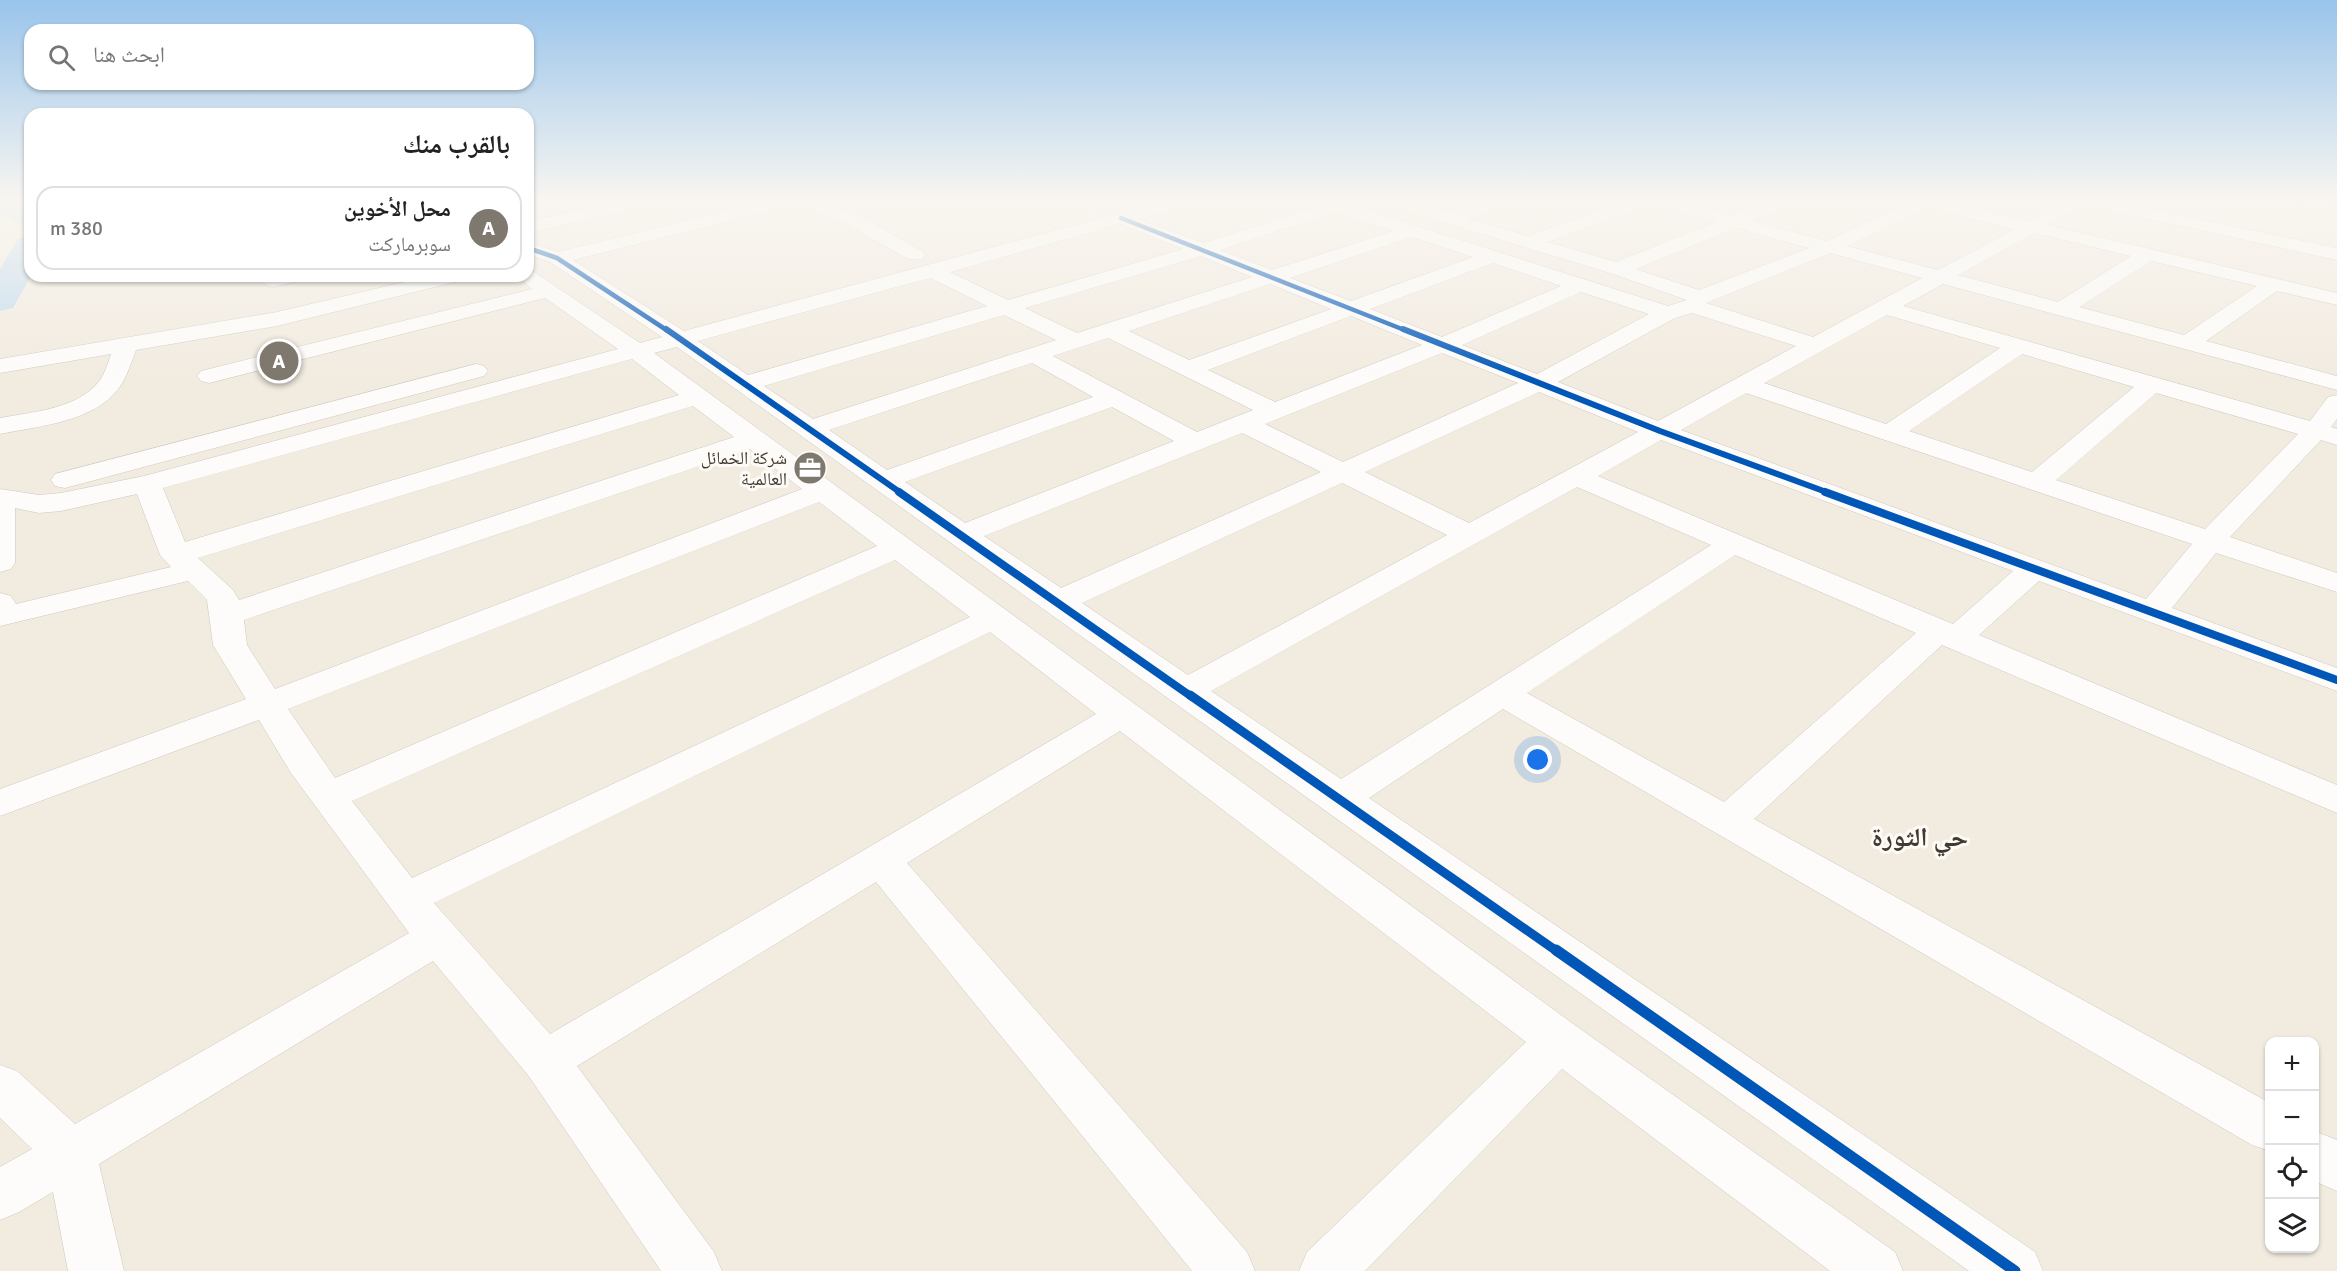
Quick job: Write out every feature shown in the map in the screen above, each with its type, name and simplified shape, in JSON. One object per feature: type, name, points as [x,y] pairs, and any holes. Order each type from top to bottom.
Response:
[{"type":"street","points":[[560,260],[653,333],[697,397],[1559,1040],[1875,1271]]},
{"type":"street","points":[[0,497],[653,333],[932,271],[965,260]]},
{"type":"street","points":[[744,384],[1167,260]]},
{"type":"street","points":[[1228,260],[1660,431],[2337,681]]},
{"type":"street","points":[[808,429],[1322,260]]},
{"type":"street","points":[[1188,369],[1482,260]]},
{"type":"street","points":[[1501,260],[1667,313]]},
{"type":"street","points":[[1589,260],[1815,345]]},
{"type":"street","points":[[1617,269],[1638,260]]},
{"type":"street","points":[[1057,602],[1539,383],[1667,313],[1796,260]]},
{"type":"street","points":[[1878,260],[2337,383]]},
{"type":"street","points":[[1184,691],[1974,260]]},
{"type":"street","points":[[2061,309],[2140,260]]},
{"type":"street","points":[[2176,260],[2337,299]]},
{"type":"street","points":[[932,271],[1075,341]]},
{"type":"street","points":[[534,281],[549,291],[653,333],[744,384],[2015,1271]]},
{"type":"street","points":[[0,366],[277,319],[431,282]]},
{"type":"street","points":[[2188,343],[2274,284]]},
{"type":"street","points":[[960,535],[1442,345],[1578,286]]},
{"type":"street","points":[[209,376],[549,291]]},
{"type":"street","points":[[1886,308],[2326,433]]},
{"type":"street","points":[[1109,330],[1274,411]]},
{"type":"street","points":[[0,497],[39,504],[147,484],[653,333]]},
{"type":"street","points":[[0,426],[47,416],[96,398],[110,384],[126,345]]},
{"type":"street","points":[[1889,433],[2018,346]]},
{"type":"street","points":[[1034,355],[1195,442]]},
{"type":"street","points":[[2036,483],[2152,384]]},
{"type":"street","points":[[1745,385],[2337,584]]},
{"type":"street","points":[[1,613],[185,563],[697,397]]},
{"type":"street","points":[[883,482],[1114,398]]},
{"type":"street","points":[[2152,612],[2210,541],[2326,433],[2337,402]]},
{"type":"street","points":[[1243,423],[1470,535]]},
{"type":"street","points":[[227,615],[753,439]]},
{"type":"street","points":[[1577,477],[2337,800]]},
{"type":"street","points":[[147,484],[185,563],[222,597],[227,615],[230,645],[304,764],[405,899],[545,1060],[694,1271]]},
{"type":"street","points":[[0,803],[267,704],[823,491]]},
{"type":"street","points":[[0,497],[0,563]]},
{"type":"street","points":[[1338,799],[1734,543]]},
{"type":"street","points":[[328,796],[898,548]]},
{"type":"street","points":[[1727,821],[1948,634],[2035,568]]},
{"type":"street","points":[[405,899],[993,618]]},
{"type":"street","points":[[1502,693],[2265,1126]]},
{"type":"street","points":[[545,1060],[1122,714]]},
{"type":"street","points":[[880,859],[1227,1271]]},
{"type":"street","points":[[0,1195],[438,937]]},
{"type":"street","points":[[1327,1271],[1559,1040]]},
{"type":"street","points":[[0,1086],[71,1153],[96,1271]]},
{"type":"street","points":[[2319,1157],[2337,1167]]},
{"type":"waterway","points":[[0,300],[22,260]]},
{"type":"cycle path","points":[[561,260],[680,339],[2015,1271]]},
{"type":"cycle path","points":[[1228,260],[1660,431],[2337,680]]},
{"type":"place","name":"محل الأخوين","points":[[279,361]]},
{"type":"place","name":"شركة الخمائل العالمية","points":[[810,468]]},
{"type":"district","name":"حي الثورة","points":[[1920,837]]}]
